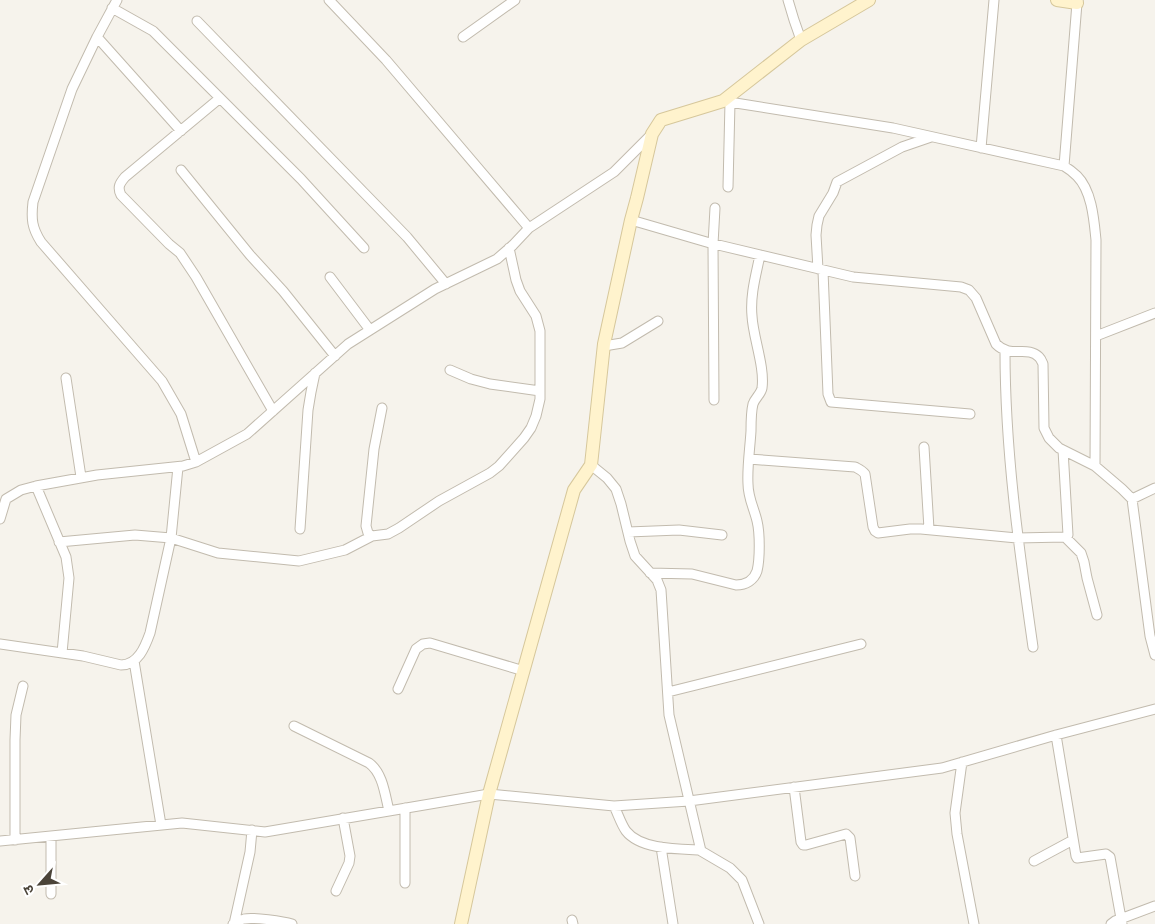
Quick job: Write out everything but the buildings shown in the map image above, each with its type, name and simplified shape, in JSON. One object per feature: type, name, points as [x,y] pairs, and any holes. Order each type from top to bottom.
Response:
[{"type":"street","points":[[329,0],[386,60],[529,228]]},
{"type":"street","points":[[463,37],[515,0]]},
{"type":"street","points":[[788,0],[801,40]]},
{"type":"street","points":[[0,519],[3,498],[21,490],[96,475],[183,466],[196,462],[247,434],[348,344],[436,289],[497,258],[529,228],[614,172],[652,134],[661,120],[726,101],[801,40],[869,0]]},
{"type":"street","points":[[981,148],[994,0]]},
{"type":"street","points":[[1057,0],[1078,1],[1064,166]]},
{"type":"street","points":[[196,462],[181,414],[162,381],[46,248],[32,224],[33,202],[72,89],[114,4],[153,31],[301,179],[364,248]]},
{"type":"street","points":[[197,21],[407,236],[446,284]]},
{"type":"street","points":[[97,37],[181,131]]},
{"type":"street","points":[[220,98],[125,177],[119,187],[119,191],[169,244],[180,253],[196,277],[273,411]]},
{"type":"street","points":[[726,101],[893,128],[1064,166],[1078,177],[1087,192],[1092,210],[1096,240],[1095,466]]},
{"type":"street","points":[[726,101],[728,187]]},
{"type":"street","points":[[461,924],[489,794],[574,490],[591,465],[604,346],[652,134]]},
{"type":"street","points":[[932,137],[902,147],[838,182],[819,216],[816,235],[828,394],[831,402],[970,414]]},
{"type":"street","points":[[181,170],[335,356]]},
{"type":"street","points":[[714,400],[715,208]]},
{"type":"street","points":[[631,220],[714,244],[853,277],[961,287],[968,290],[976,298],[996,344],[1005,352],[1031,352],[1043,364],[1044,428],[1049,438],[1059,448],[1095,466],[1132,500],[1155,655]]},
{"type":"street","points":[[59,542],[135,535],[171,538],[218,553],[299,561],[345,550],[372,536],[388,534],[439,501],[484,477],[498,466],[524,438],[536,416],[540,399],[539,323],[520,291],[509,248]]},
{"type":"street","points":[[650,573],[692,574],[736,585],[743,585],[755,576],[757,570],[758,528],[748,491],[753,405],[762,390],[761,370],[752,316],[754,288],[760,255]]},
{"type":"street","points":[[330,277],[370,330]]},
{"type":"street","points":[[1096,336],[1155,313]]},
{"type":"street","points":[[604,346],[622,343],[658,321]]},
{"type":"street","points":[[1005,352],[1008,442],[1017,538],[1032,648]]},
{"type":"street","points":[[450,370],[471,379],[540,391]]},
{"type":"street","points":[[300,529],[308,410],[315,373]]},
{"type":"street","points":[[66,378],[81,478]]},
{"type":"street","points":[[372,536],[368,533],[366,526],[374,449],[382,408]]},
{"type":"street","points":[[924,447],[929,529]]},
{"type":"street","points":[[1063,450],[1068,535],[1065,537]]},
{"type":"street","points":[[749,459],[855,467],[862,470],[865,474],[873,527],[878,534],[910,529],[929,529],[1017,538],[1065,537],[1081,553],[1097,615]]},
{"type":"street","points":[[591,465],[607,478],[616,489],[635,556],[658,580],[662,590],[669,715],[701,850]]},
{"type":"street","points":[[0,644],[126,665],[134,662],[145,646],[150,633],[171,538],[178,467]]},
{"type":"street","points":[[36,486],[66,557],[69,578],[62,653]]},
{"type":"street","points":[[1132,500],[1155,488]]},
{"type":"street","points":[[628,532],[678,530],[722,535]]},
{"type":"street","points":[[398,690],[416,649],[423,644],[430,643],[524,671]]},
{"type":"street","points":[[668,692],[861,644]]},
{"type":"street","points":[[134,662],[161,825]]},
{"type":"street","points":[[16,840],[14,740],[16,715],[23,686]]},
{"type":"street","points":[[0,841],[182,823],[265,832],[489,794],[614,806],[689,801],[942,768],[1155,709]]},
{"type":"street","points":[[294,726],[375,767],[380,777],[390,811]]},
{"type":"street","points":[[1056,735],[1077,858],[1102,854],[1110,857],[1122,921]]},
{"type":"street","points":[[962,762],[955,813],[957,834],[974,924]]},
{"type":"street","points":[[794,787],[801,842],[806,845],[846,834],[850,838],[855,876]]},
{"type":"street","points":[[614,806],[626,832],[639,841],[655,847],[701,850],[730,868],[742,880],[759,924]]},
{"type":"street","points":[[405,883],[406,808]]},
{"type":"street","points":[[336,891],[349,863],[350,856],[343,818]]},
{"type":"street","points":[[233,924],[250,852],[252,830]]},
{"type":"street","points":[[51,836],[51,894]]},
{"type":"street","points":[[1034,861],[1073,840]]},
{"type":"street","points":[[661,847],[673,924]]},
{"type":"street","points":[[1111,924],[1155,906]]},
{"type":"street","points":[[233,924],[248,918],[292,924]]}]
